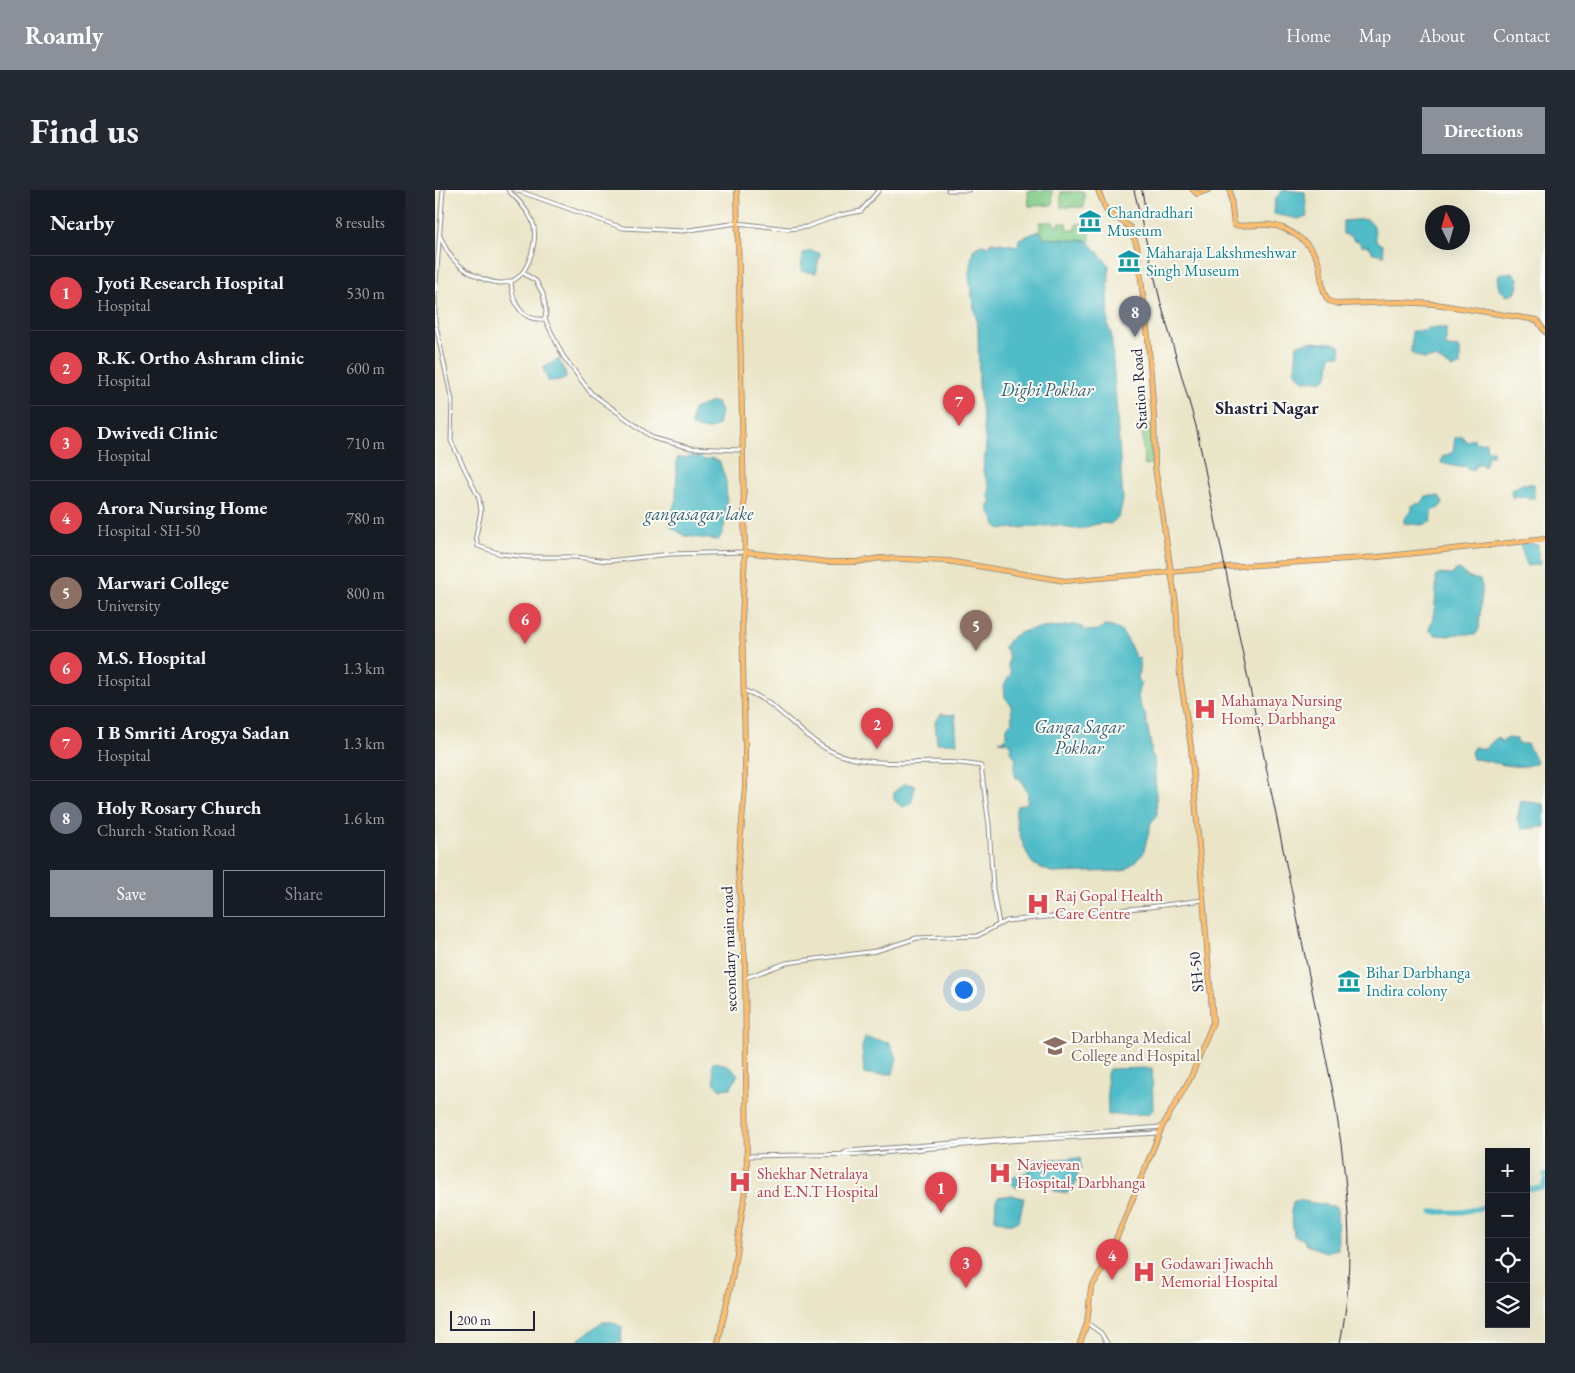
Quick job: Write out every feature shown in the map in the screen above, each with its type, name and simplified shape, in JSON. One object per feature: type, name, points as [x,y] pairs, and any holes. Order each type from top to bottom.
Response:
[{"type":"main road","name":"secondary main road","points":[[718,1343],[747,1178],[748,1089],[745,978],[738,869],[745,787],[745,691],[742,619],[745,552],[741,450],[737,190]]},
{"type":"main road","name":"Station Road","points":[[1098,190],[1106,210],[1130,227],[1135,239],[1148,337],[1155,467],[1171,572]]},
{"type":"main road","points":[[1193,190],[1197,194],[1208,190]]},
{"type":"main road","points":[[1230,190],[1234,224],[1276,226],[1291,233],[1312,250],[1318,262],[1325,294],[1329,301],[1339,304],[1435,304],[1537,320],[1545,332]]},
{"type":"main road","points":[[745,552],[827,562],[856,562],[881,558],[948,561],[1061,581],[1379,557],[1545,539]]},
{"type":"main road","name":"SH-50","points":[[1080,1343],[1087,1323],[1091,1288],[1106,1262],[1161,1127],[1191,1077],[1212,1026],[1191,747],[1180,675],[1176,604],[1171,572]]},
{"type":"street","points":[[443,190],[435,321],[452,401],[451,441],[479,498],[481,511],[476,536],[478,546],[501,554],[528,557],[575,557],[608,561],[671,554],[745,552]]},
{"type":"street","points":[[440,236],[445,248],[456,262],[471,274],[494,282],[511,281],[523,273],[527,267],[532,246],[533,222],[527,210],[508,190]]},
{"type":"street","points":[[516,190],[584,212],[623,228],[683,231],[737,223],[789,229],[806,227],[840,215],[861,212],[879,190]]},
{"type":"street","points":[[948,190],[969,190]]},
{"type":"street","points":[[523,273],[536,281],[543,294],[546,312],[545,319],[563,356],[591,393],[649,435],[691,448],[741,450]]},
{"type":"street","points":[[511,281],[511,294],[517,308],[527,316],[537,320],[545,319]]},
{"type":"street","points":[[745,691],[755,695],[772,707],[814,742],[847,757],[884,762],[981,766],[989,825],[993,890],[999,924]]},
{"type":"street","points":[[745,978],[786,963],[869,952],[917,938],[977,936],[999,924],[1203,900]]},
{"type":"street","points":[[747,1156],[887,1151],[1161,1127]]},
{"type":"street","points":[[1031,1138],[1159,1133]]},
{"type":"street","points":[[1087,1323],[1101,1333],[1107,1343]]},
{"type":"green space","points":[[1052,190],[1053,205],[1029,206],[1028,191]]},
{"type":"green space","points":[[1061,192],[1084,192],[1084,207],[1061,207]]},
{"type":"green space","points":[[1040,222],[1054,222],[1055,226],[1059,226],[1059,223],[1067,223],[1068,230],[1076,230],[1076,224],[1090,224],[1090,241],[1045,238],[1040,233]]},
{"type":"green space","points":[[1142,425],[1151,425],[1152,464],[1144,465]]},
{"type":"water","points":[[1283,190],[1305,192],[1307,217],[1298,219],[1274,214],[1275,199]]},
{"type":"water","points":[[1367,219],[1374,226],[1376,241],[1382,245],[1384,255],[1373,253],[1369,246],[1361,246],[1359,241],[1353,240],[1352,236],[1343,234],[1343,221]]},
{"type":"water","name":"Dighi Pokhar","points":[[1039,231],[1045,238],[1088,241],[1109,265],[1108,327],[1111,332],[1123,500],[1119,517],[1110,524],[1103,523],[1075,529],[1059,525],[1003,529],[997,527],[988,508],[992,501],[988,496],[990,488],[983,471],[986,446],[979,390],[978,326],[969,273],[973,250],[980,245],[988,246],[991,242],[1018,246],[1019,239]]},
{"type":"water","points":[[811,251],[820,253],[816,273],[801,271],[803,253]]},
{"type":"water","points":[[1501,273],[1513,273],[1518,278],[1517,287],[1513,294],[1507,296],[1500,290],[1498,276]]},
{"type":"water","points":[[1427,328],[1446,328],[1446,347],[1460,348],[1460,366],[1452,368],[1436,358],[1423,359],[1411,353],[1412,331],[1426,331]]},
{"type":"water","points":[[1309,342],[1332,343],[1340,346],[1341,356],[1331,355],[1328,377],[1324,380],[1303,381],[1295,371],[1297,345]]},
{"type":"water","points":[[559,359],[567,377],[563,380],[548,381],[543,368]]},
{"type":"water","points":[[713,402],[717,403],[721,412],[718,425],[712,429],[705,430],[691,425],[693,409]]},
{"type":"water","points":[[1462,436],[1466,442],[1474,438],[1475,443],[1486,442],[1487,450],[1493,450],[1493,455],[1487,455],[1484,467],[1482,464],[1476,464],[1474,469],[1470,470],[1465,466],[1459,467],[1441,463],[1442,457],[1453,452],[1455,438]]},
{"type":"water","name":"gangasagar lake","points":[[700,456],[704,460],[712,458],[720,462],[725,479],[727,504],[724,529],[718,540],[685,536],[671,527],[669,518],[676,501],[677,458]]},
{"type":"water","points":[[1522,484],[1534,484],[1534,498],[1512,497],[1511,490]]},
{"type":"water","points":[[1426,496],[1439,496],[1443,503],[1438,509],[1433,509],[1431,522],[1421,525],[1404,523],[1404,519],[1412,510],[1412,505],[1422,503]]},
{"type":"water","points":[[1525,542],[1538,545],[1540,564],[1527,566],[1520,545]]},
{"type":"water","points":[[1460,569],[1467,577],[1480,580],[1482,587],[1479,629],[1476,634],[1436,635],[1430,631],[1429,627],[1434,610],[1436,576],[1438,574],[1452,575],[1455,570]]},
{"type":"water","name":"Ganga Sagar Pokhar","points":[[1073,625],[1083,627],[1085,631],[1099,630],[1103,626],[1116,628],[1124,635],[1135,657],[1140,659],[1138,679],[1141,683],[1139,686],[1139,698],[1145,713],[1151,756],[1154,757],[1157,815],[1151,824],[1143,854],[1127,869],[1121,871],[1053,873],[1033,864],[1023,844],[1016,819],[1017,806],[1027,803],[1028,794],[1020,778],[1016,778],[1014,769],[1016,759],[1010,750],[1011,743],[999,741],[1006,739],[1007,727],[1012,721],[1011,705],[1005,697],[1004,685],[1011,674],[1008,667],[1007,649],[1003,648],[1013,637],[1028,630]]},
{"type":"water","points":[[941,714],[955,715],[957,743],[937,743],[935,722]]},
{"type":"water","points":[[1497,737],[1502,742],[1507,738],[1517,739],[1518,744],[1527,744],[1537,762],[1530,765],[1513,766],[1473,759],[1471,752],[1474,747],[1485,749]]},
{"type":"water","points":[[905,783],[915,786],[911,804],[902,807],[894,800],[894,792]]},
{"type":"water","points":[[1521,801],[1544,804],[1545,827],[1522,829],[1517,819]]},
{"type":"water","points":[[865,1037],[889,1042],[897,1058],[893,1074],[864,1074],[862,1048]]},
{"type":"water","points":[[715,1062],[727,1065],[738,1074],[731,1088],[720,1089],[714,1082],[712,1064]]},
{"type":"water","points":[[1152,1068],[1153,1110],[1149,1114],[1108,1115],[1107,1074],[1109,1069]]},
{"type":"water","points":[[1080,1158],[1081,1170],[1077,1172],[1077,1181],[1067,1193],[1054,1191],[1053,1184],[1029,1180],[1017,1188],[1013,1185],[1012,1178],[1028,1172],[1030,1160]]},
{"type":"water","points":[[1011,1195],[1024,1198],[1019,1221],[1007,1223],[995,1219],[996,1200],[998,1197]]},
{"type":"water","points":[[1297,1200],[1337,1207],[1338,1249],[1326,1252],[1306,1245],[1303,1239],[1294,1236],[1291,1212],[1293,1202]]},
{"type":"water","points":[[602,1322],[612,1322],[622,1327],[621,1343],[579,1343],[579,1339]]},
{"type":"waterway","points":[[1530,1189],[1543,1188],[1545,1181]]},
{"type":"waterway","points":[[1432,1212],[1462,1212],[1485,1207]]},
{"type":"railway","points":[[1134,190],[1161,304],[1196,426],[1334,1097],[1343,1158],[1349,1251],[1348,1282],[1340,1343]]},
{"type":"railway","points":[[1142,190],[1146,215]]},
{"type":"place","name":"Chandradhari Museum","points":[[1090,221]]},
{"type":"place","name":"Maharaja Lakshmeshwar Singh Museum","points":[[1129,261]]},
{"type":"place","name":"Holy Rosary Church","points":[[1135,337]]},
{"type":"place","name":"I B Smriti Arogya Sadan","points":[[959,426]]},
{"type":"place","name":"M.S. Hospital","points":[[525,644]]},
{"type":"place","name":"Marwari College","points":[[976,651]]},
{"type":"place","name":"Mahamaya Nursing Home, Darbhanga","points":[[1205,709]]},
{"type":"place","name":"R.K. Ortho Ashram clinic","points":[[877,749]]},
{"type":"place","name":"Raj Gopal Health Care Centre","points":[[1038,904]]},
{"type":"place","name":"Bihar Darbhanga Indira colony","points":[[1349,981]]},
{"type":"place","name":"Darbhanga Medical College and Hospital","points":[[1055,1046]]},
{"type":"place","name":"Navjeevan Hospital, Darbhanga","points":[[1000,1173]]},
{"type":"place","name":"Shekhar Netralaya and E.N.T Hospital","points":[[740,1182]]},
{"type":"place","name":"Jyoti Research Hospital","points":[[941,1213]]},
{"type":"place","name":"Godawari Jiwachh Memorial Hospital","points":[[1144,1272]]},
{"type":"place","name":"Arora Nursing Home","points":[[1112,1280]]},
{"type":"place","name":"Dwivedi Clinic","points":[[966,1288]]},
{"type":"district","name":"Shastri Nagar","points":[[1267,407]]}]
